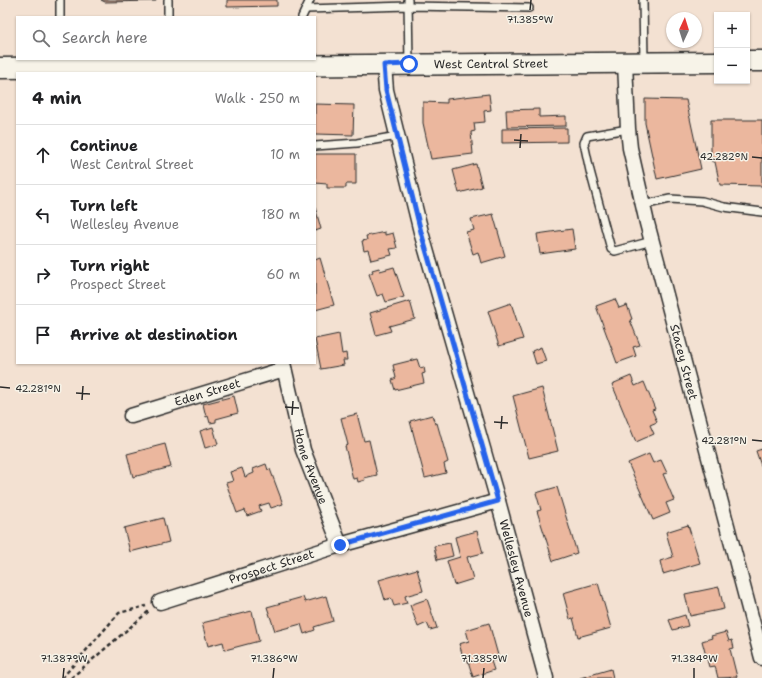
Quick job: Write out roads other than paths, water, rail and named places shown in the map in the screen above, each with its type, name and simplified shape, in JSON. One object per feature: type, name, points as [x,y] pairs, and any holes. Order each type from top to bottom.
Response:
[{"type":"main road","points":[[750,62],[762,61]]},
{"type":"main road","name":"West Central Street","points":[[0,68],[62,63],[170,63],[228,69],[302,62],[384,65],[714,62]]},
{"type":"street","name":"Stacey Street","points":[[625,63],[630,148],[643,205],[762,658]]},
{"type":"street","name":"Wellesley Avenue","points":[[384,65],[386,90],[421,232],[498,501],[546,678]]},
{"type":"street","name":"Eden Street","points":[[131,416],[284,366]]},
{"type":"street","name":"Home Avenue","points":[[284,366],[302,450],[340,545]]},
{"type":"street","name":"Prospect Street","points":[[160,602],[340,545],[498,501]]},
{"type":"lane","points":[[60,0],[60,16]]},
{"type":"lane","points":[[168,0],[168,16]]},
{"type":"lane","points":[[302,16],[310,0]]},
{"type":"lane","points":[[644,0],[644,63]]},
{"type":"lane","points":[[306,9],[362,4],[408,3],[529,8]]},
{"type":"lane","points":[[408,3],[409,64]]},
{"type":"lane","points":[[628,129],[587,136],[584,143],[611,249],[615,251],[652,241]]},
{"type":"lane","points":[[316,146],[357,143],[398,136]]},
{"type":"lane","points":[[643,205],[670,199],[702,201],[724,207],[762,212]]}]
